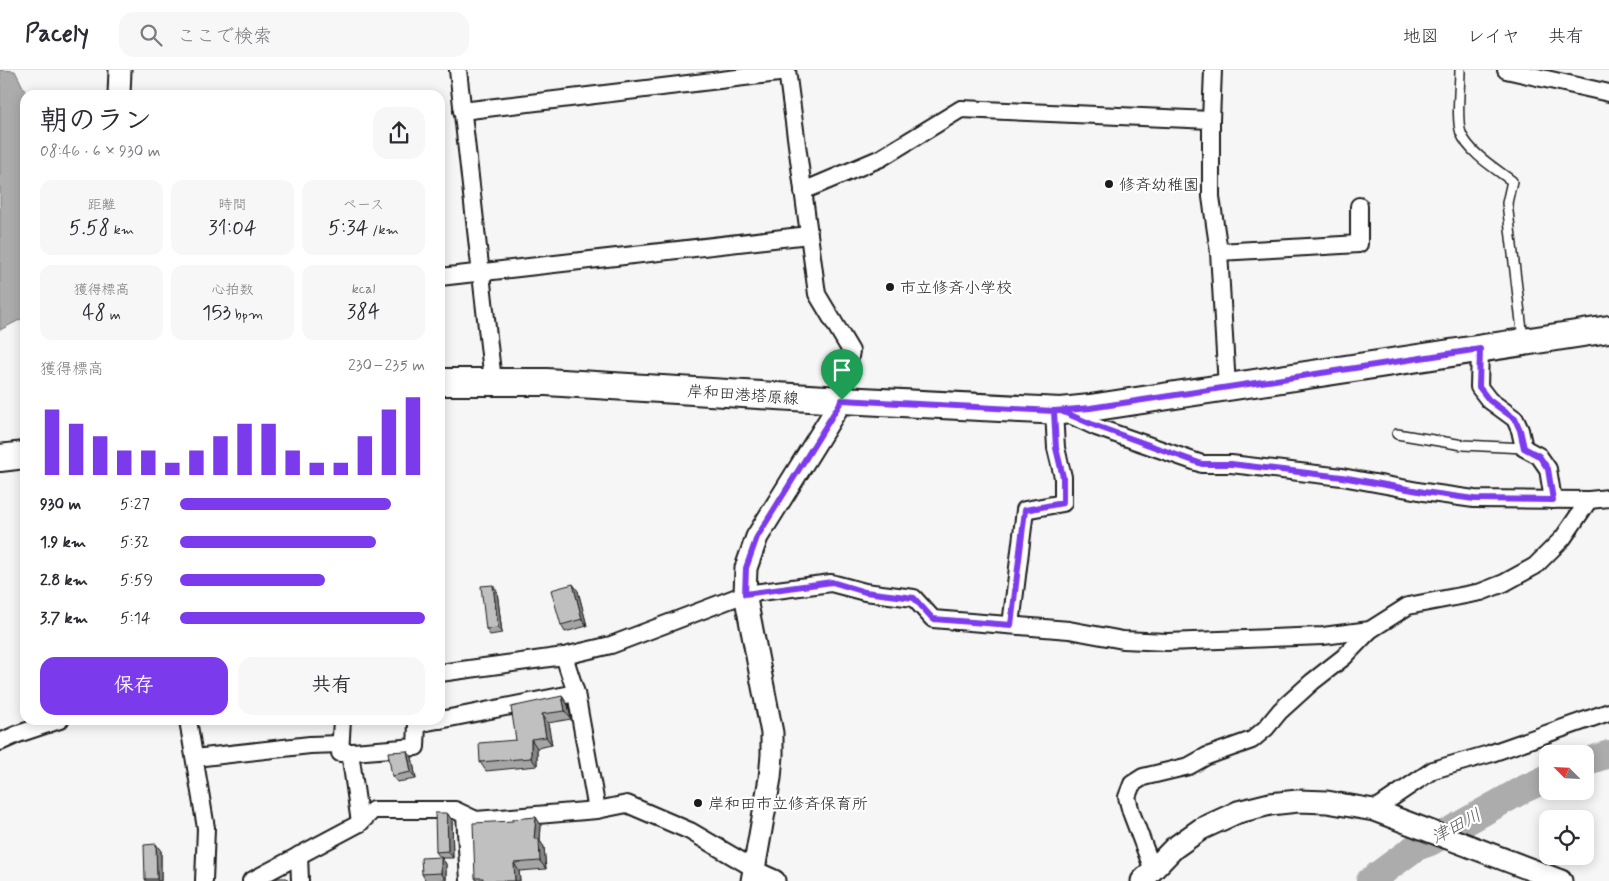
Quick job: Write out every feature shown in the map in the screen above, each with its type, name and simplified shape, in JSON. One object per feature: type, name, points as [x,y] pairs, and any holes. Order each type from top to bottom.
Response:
[{"type":"main road","name":"岸和田港塔原線","points":[[445,382],[546,382],[1058,411],[1609,329]]},
{"type":"main road","points":[[0,458],[20,456]]},
{"type":"street","points":[[119,90],[120,70]]},
{"type":"street","points":[[458,70],[493,381]]},
{"type":"street","points":[[1213,70],[1211,197],[1219,252],[1226,387]]},
{"type":"street","points":[[1506,70],[1609,93]]},
{"type":"street","points":[[462,111],[787,71],[817,294],[851,351],[842,400],[757,537],[746,568],[745,594],[772,733],[770,778],[754,874]]},
{"type":"street","points":[[803,191],[881,158],[961,109],[1211,120]]},
{"type":"street","points":[[1219,252],[1359,244],[1359,206]]},
{"type":"street","points":[[445,276],[809,235]]},
{"type":"street","points":[[1480,349],[1479,387],[1489,400],[1515,419],[1520,430],[1524,448],[1539,456],[1548,469],[1553,500]]},
{"type":"street","points":[[1011,625],[1025,510],[1063,503],[1063,477],[1056,448],[1058,411],[1202,464],[1231,464],[1342,477],[1474,499],[1588,500],[1609,498]]},
{"type":"street","points":[[1148,875],[1127,797],[1132,784],[1143,778],[1189,766],[1208,756],[1252,740],[1266,728],[1280,711],[1312,682],[1344,657],[1370,630],[1408,606],[1481,592],[1504,583],[1535,566],[1563,538],[1588,500]]},
{"type":"street","points":[[445,672],[564,656],[610,645],[745,594],[832,582],[865,592],[914,598],[933,619],[1069,630],[1123,640],[1166,642],[1323,636],[1370,630]]},
{"type":"street","points":[[564,656],[576,693],[597,810]]},
{"type":"street","points":[[445,719],[576,693]]},
{"type":"street","points":[[1374,810],[1433,770],[1490,754],[1609,712]]},
{"type":"street","points":[[0,742],[45,725]]},
{"type":"street","points":[[189,725],[206,828],[204,881]]},
{"type":"street","points":[[343,725],[345,748],[360,822]]},
{"type":"street","points":[[195,758],[310,745],[345,748],[416,747],[417,725]]},
{"type":"street","points":[[1148,875],[1174,848],[1201,829],[1238,812],[1270,804],[1298,801],[1327,802],[1374,810],[1562,881]]},
{"type":"street","points":[[251,881],[360,822],[373,810],[455,810],[476,820],[597,810],[627,804],[690,832],[754,874],[774,881]]},
{"type":"street","points":[[466,815],[470,881]]},
{"type":"street","points":[[298,855],[300,881]]},
{"type":"lane","points":[[1460,70],[1459,122],[1461,133],[1469,146],[1512,181],[1507,203],[1523,342]]},
{"type":"lane","points":[[1397,434],[1462,445],[1524,448]]},
{"type":"shaded area","points":[[0,70],[15,71],[24,90],[20,90],[20,320],[0,330]]},
{"type":"building","points":[[573,584],[582,619],[561,625],[551,590]]},
{"type":"building","points":[[493,585],[498,628],[486,629],[481,586]]},
{"type":"building","points":[[562,696],[565,711],[542,714],[546,737],[531,739],[531,758],[480,762],[479,743],[516,740],[511,707]]},
{"type":"building","points":[[407,751],[411,772],[392,776],[388,752]]},
{"type":"building","points":[[435,813],[447,813],[448,851],[436,852]]},
{"type":"building","points":[[536,817],[534,839],[539,839],[540,861],[514,863],[515,881],[483,881],[483,878],[475,878],[473,823],[513,821],[513,819]]},
{"type":"building","points":[[156,844],[157,879],[145,879],[144,845]]},
{"type":"building","points":[[441,857],[441,873],[422,874],[421,858]]},
{"type":"building","points":[[277,878],[286,878],[288,881],[277,881]]},
{"type":"waterway","name":"津田川","points":[[1594,759],[1609,754]]},
{"type":"waterway","name":"津田川","points":[[1370,881],[1416,847],[1430,842],[1539,782]]},
{"type":"place","name":"修斉幼稚園","points":[[1109,184]]},
{"type":"place","name":"市立修斉小学校","points":[[890,287]]},
{"type":"place","name":"岸和田市立修斉保育所","points":[[698,803]]},
{"type":"route","points":[[842,400],[757,537],[746,568],[745,594],[832,582],[865,592],[914,598],[933,619],[1011,625],[1025,510],[1063,503],[1063,477],[1056,448],[1054,411],[1090,408],[1480,349],[1479,387],[1489,400],[1515,419],[1520,430],[1524,448],[1539,456],[1548,469],[1553,500],[1474,499],[1342,477],[1231,464],[1202,464],[1096,426],[1061,411],[1054,411],[842,400]]}]
